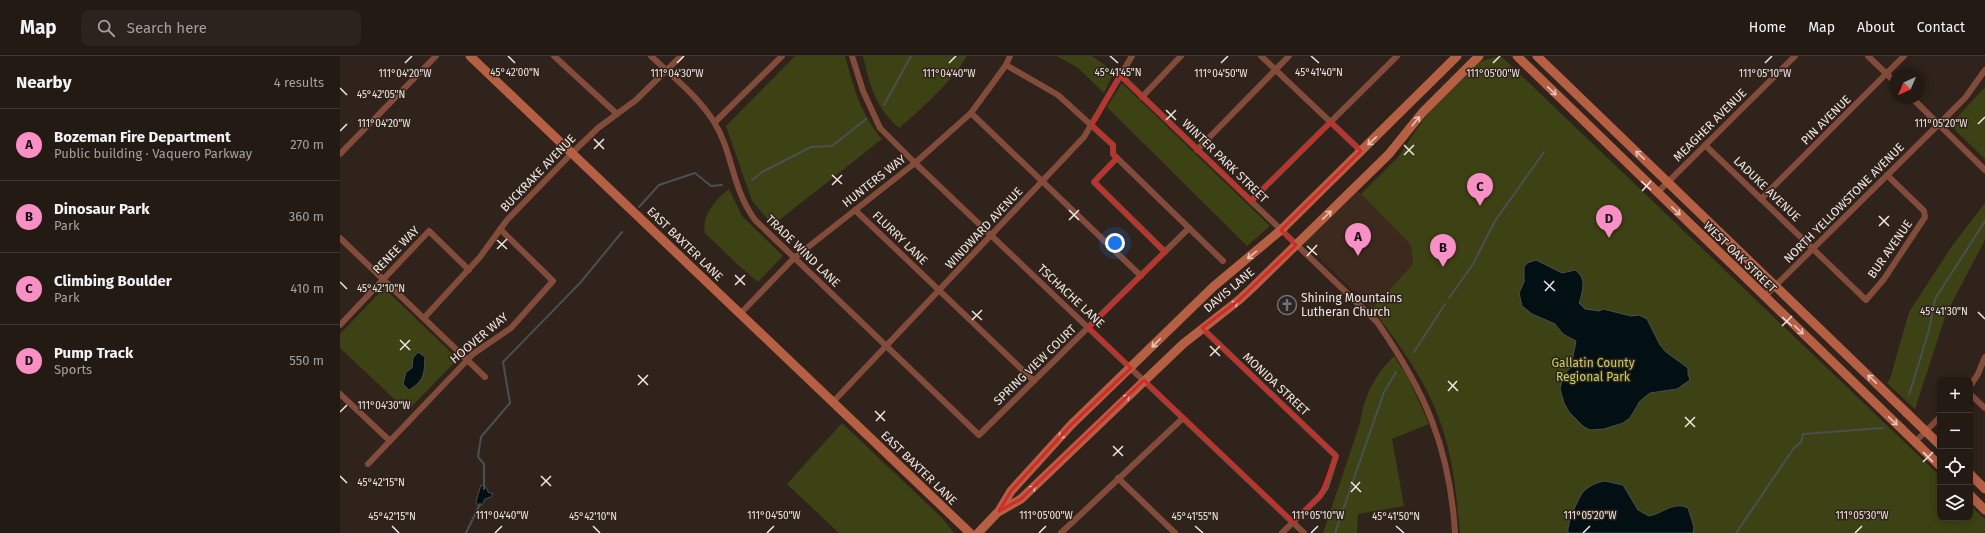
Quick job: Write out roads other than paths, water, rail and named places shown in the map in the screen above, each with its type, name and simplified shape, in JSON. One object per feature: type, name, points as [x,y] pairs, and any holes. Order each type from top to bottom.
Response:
[{"type":"main road","name":"EAST BAXTER LANE","points":[[470,56],[970,533]]},
{"type":"main road","points":[[1450,64],[1457,56]]},
{"type":"main road","points":[[1450,64],[1460,56]]},
{"type":"main road","points":[[1461,72],[1471,56]]},
{"type":"main road","points":[[1461,72],[1479,56]]},
{"type":"main road","points":[[1509,56],[1524,64]]},
{"type":"main road","points":[[1517,56],[1524,64]]},
{"type":"main road","points":[[1532,56],[1547,66]]},
{"type":"main road","points":[[1537,56],[1547,66]]},
{"type":"main road","name":"DAVIS LANE","points":[[978,533],[999,511],[1011,491],[1071,426],[1213,287],[1281,230],[1450,64]]},
{"type":"main road","name":"WEST OAK STREET","points":[[1524,64],[1937,463]]},
{"type":"main road","name":"WEST OAK STREET","points":[[1547,66],[1669,181],[1937,442]]},
{"type":"main road","name":"DAVIS LANE","points":[[999,511],[1021,500],[1183,344],[1239,300],[1389,154],[1422,113],[1461,72]]},
{"type":"main road","points":[[1973,477],[1985,489]]},
{"type":"main road","points":[[1973,498],[1985,510]]},
{"type":"street","points":[[340,154],[436,56]]},
{"type":"street","points":[[554,56],[617,114]]},
{"type":"street","name":"TRADE WIND LANE","points":[[650,56],[703,107],[715,122],[744,206],[755,220],[979,435]]},
{"type":"street","name":"BUCKRAKE AVENUE","points":[[424,318],[469,270],[500,229],[572,154],[598,128],[636,100],[681,56]]},
{"type":"street","points":[[715,122],[782,56]]},
{"type":"street","name":"TSCHACHE LANE","points":[[852,56],[863,91],[880,128],[914,163],[1304,533]]},
{"type":"street","name":"HUNTERS WAY","points":[[740,314],[794,258],[914,163],[971,114],[1006,65],[1010,56]]},
{"type":"street","name":"WINDWARD AVENUE","points":[[833,402],[940,291],[1084,137],[1132,56]]},
{"type":"street","points":[[1142,97],[1181,56]]},
{"type":"street","points":[[1261,56],[1361,151]]},
{"type":"street","points":[[1197,150],[1289,56]]},
{"type":"street","points":[[1251,201],[1397,56]]},
{"type":"street","name":"MEAGHER AVENUE","points":[[1657,193],[1795,56]]},
{"type":"street","points":[[1868,56],[1887,74]]},
{"type":"street","name":"PIN AVENUE","points":[[1762,199],[1904,56]]},
{"type":"street","points":[[1006,65],[1058,95],[1092,125],[1113,145],[1113,154],[1223,260]]},
{"type":"street","name":"NORTH YELLOWSTONE AVENUE","points":[[1764,296],[1776,286],[1965,98],[1985,70]]},
{"type":"street","name":"WINTER PARK STREET","points":[[1120,75],[1377,322],[1408,368],[1429,412],[1440,442],[1453,507],[1455,533]]},
{"type":"street","points":[[1918,104],[1985,170]]},
{"type":"street","points":[[971,114],[1141,276]]},
{"type":"street","name":"LADUKE AVENUE","points":[[1705,145],[1866,300]]},
{"type":"street","points":[[1117,158],[1094,182],[1165,252]]},
{"type":"street","name":"BUR AVENUE","points":[[1866,300],[1888,273],[1925,217],[1924,210],[1887,175]]},
{"type":"street","name":"FLURRY LANE","points":[[855,210],[1034,381]]},
{"type":"street","name":"SPRING VIEW COURT","points":[[979,435],[1189,228]]},
{"type":"street","name":"HOOVER WAY","points":[[368,464],[468,360],[510,328],[553,281],[500,229]]},
{"type":"street","name":"RENEE WAY","points":[[340,325],[429,231],[469,270]]},
{"type":"street","points":[[340,238],[486,377]]},
{"type":"street","name":"MONIDA STREET","points":[[1202,328],[1336,456],[1326,487],[1320,496],[1293,522]]},
{"type":"street","points":[[1973,382],[1985,357]]},
{"type":"street","points":[[340,394],[390,441]]},
{"type":"street","points":[[1973,397],[1985,408]]},
{"type":"street","points":[[1062,533],[1118,478],[1183,418]]},
{"type":"street","points":[[1915,442],[1937,420]]},
{"type":"street","points":[[1118,478],[1175,533]]},
{"type":"street","points":[[1282,533],[1293,522]]},
{"type":"waterway","points":[[884,105],[911,56]]},
{"type":"waterway","points":[[752,180],[762,172],[811,147],[832,146],[866,119]]},
{"type":"waterway","points":[[1449,298],[1473,264],[1495,221],[1544,152]]},
{"type":"waterway","points":[[639,207],[659,185],[695,173],[711,186],[722,185]]},
{"type":"waterway","points":[[1909,395],[1929,330],[1935,299],[1985,221]]},
{"type":"waterway","points":[[484,489],[484,464],[478,457],[481,437],[510,403],[503,362],[580,283],[622,232]]},
{"type":"waterway","points":[[1414,352],[1445,304]]},
{"type":"waterway","points":[[1335,533],[1384,392],[1396,372]]},
{"type":"waterway","points":[[1736,533],[1794,448],[1801,442],[1803,434],[1883,428]]},
{"type":"waterway","points":[[466,533],[480,504]]},
{"type":"place","name":"Climbing Boulder","points":[[1480,206]]},
{"type":"place","name":"Pump Track","points":[[1609,238]]},
{"type":"place","name":"Bozeman Fire Department","points":[[1358,256]]},
{"type":"place","name":"Dinosaur Park","points":[[1443,267]]},
{"type":"place","name":"Shining Mountains Lutheran Church","points":[[1287,305]]},
{"type":"park label","name":"Gallatin County Regional Park","points":[[1593,370]]}]
